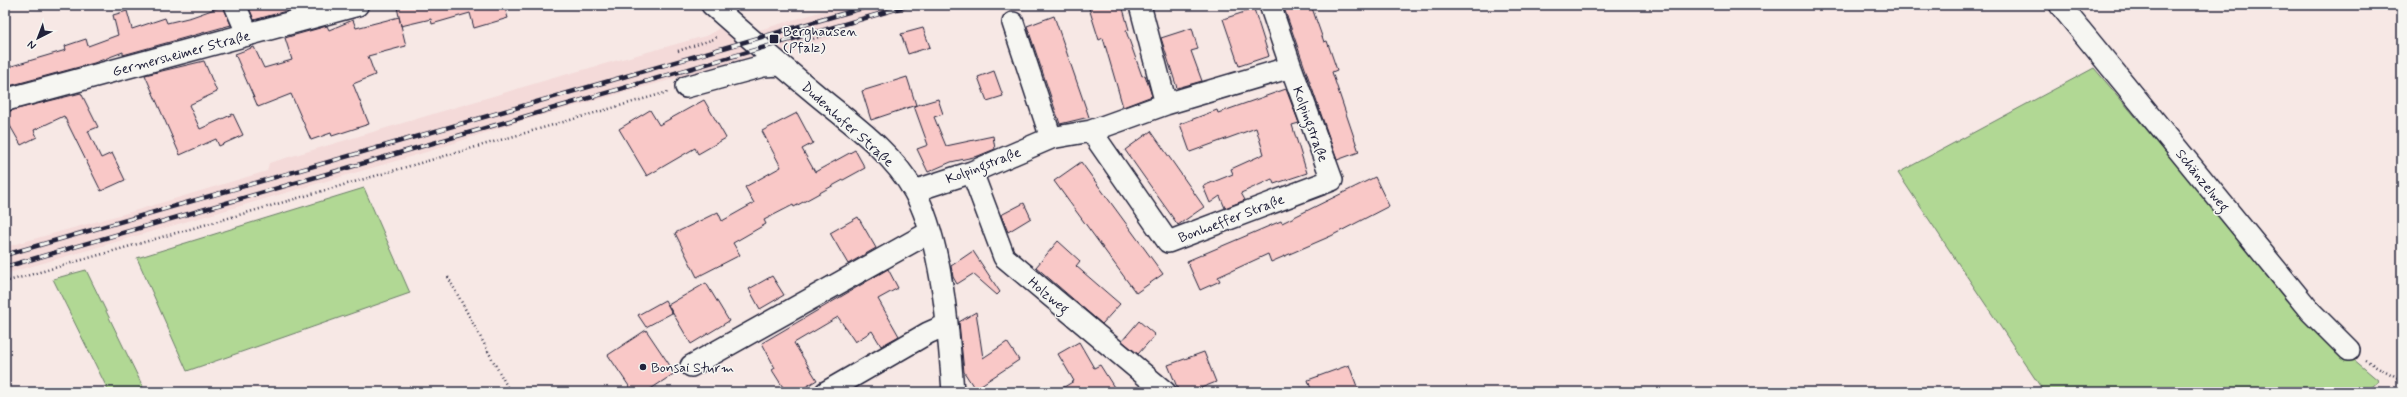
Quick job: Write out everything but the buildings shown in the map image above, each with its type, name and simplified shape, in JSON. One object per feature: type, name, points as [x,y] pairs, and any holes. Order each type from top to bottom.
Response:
[{"type":"main road","name":"Germersheimer Straße","points":[[5,100],[357,5]]},
{"type":"street","points":[[235,5],[248,35]]},
{"type":"street","name":"Dudenhofer Straße","points":[[712,5],[864,134],[892,161],[914,190],[930,232],[940,278],[953,392]]},
{"type":"street","points":[[1140,5],[1166,104]]},
{"type":"street","name":"Kolpingstraße","points":[[1270,5],[1332,180]]},
{"type":"street","name":"Schänzelweg","points":[[2060,5],[2310,311],[2349,350]]},
{"type":"street","points":[[1012,22],[1051,138]]},
{"type":"street","points":[[686,87],[763,66],[781,65]]},
{"type":"street","name":"Kolpingstraße","points":[[914,190],[972,172],[1051,138],[1091,131],[1166,104],[1291,67]]},
{"type":"street","name":"Bonhoeffer Straße","points":[[1091,131],[1168,242],[1332,180]]},
{"type":"street","name":"Holzweg","points":[[972,172],[1004,257],[1165,392]]},
{"type":"street","points":[[691,366],[930,232]]},
{"type":"street","points":[[826,392],[928,333],[946,325]]},
{"type":"path","points":[[678,51],[714,40],[731,22]]},
{"type":"path","points":[[781,65],[799,43],[834,33]]},
{"type":"path","points":[[5,282],[686,87]]},
{"type":"path","points":[[448,277],[510,392]]},
{"type":"path","points":[[2349,350],[2402,380]]},
{"type":"shaded area","points":[[843,5],[920,5],[833,30],[835,37],[781,54],[756,31]]},
{"type":"shaded area","points":[[722,26],[753,57],[518,122],[430,151],[5,274],[5,247],[134,211],[267,171],[269,163],[550,79],[709,35]]},
{"type":"green space","points":[[2094,68],[2312,324],[2379,381],[2366,392],[2044,392],[1898,173]]},
{"type":"green space","points":[[364,188],[410,293],[187,371],[137,258]]},
{"type":"green space","points":[[86,270],[143,387],[130,392],[109,392],[53,279]]},
{"type":"railway","points":[[5,255],[873,5]]},
{"type":"railway","points":[[5,267],[910,5]]},
{"type":"place","name":"Berghausen (Pfalz)","points":[[774,39]]},
{"type":"place","name":"Bonsai Sturm","points":[[643,367]]}]
